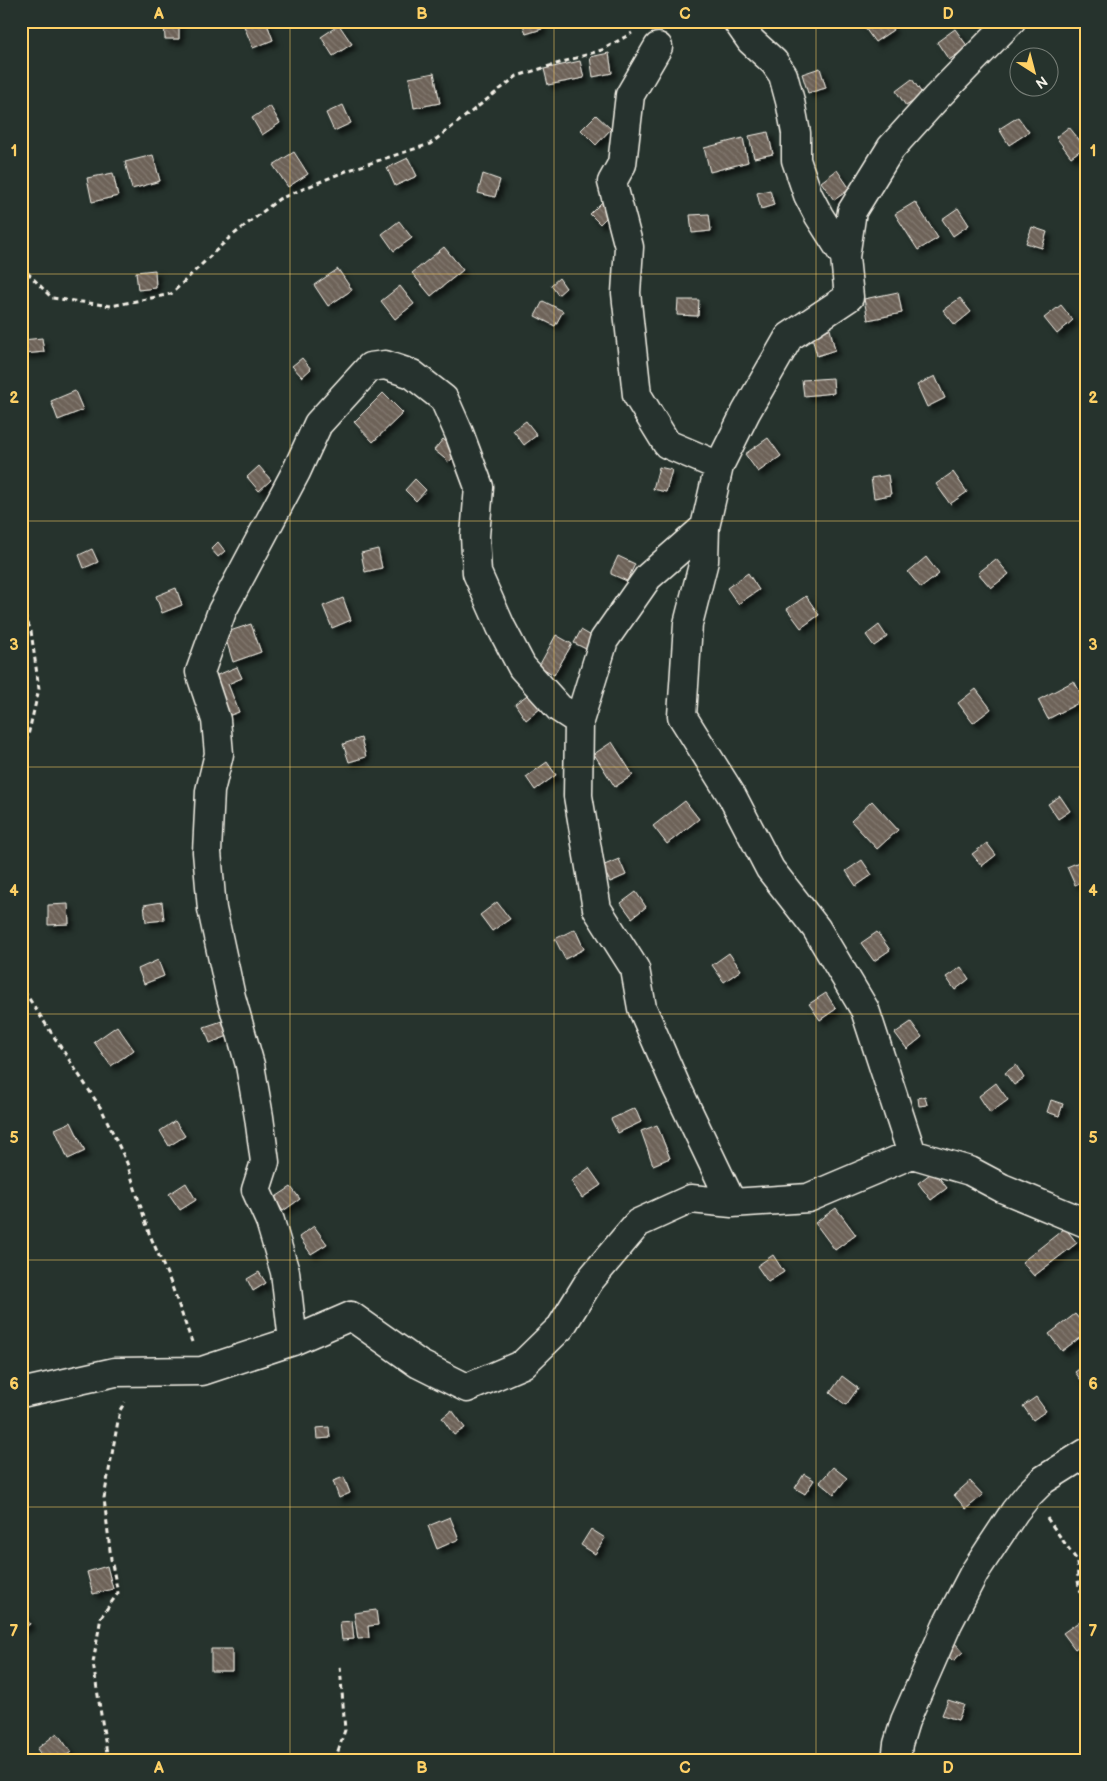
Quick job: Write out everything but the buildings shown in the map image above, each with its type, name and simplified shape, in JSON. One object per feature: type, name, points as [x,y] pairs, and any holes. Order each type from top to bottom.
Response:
[{"type":"street","points":[[737,21],[751,41],[774,62],[783,75],[796,133],[796,160],[808,195],[845,256]]},
{"type":"street","points":[[912,1154],[865,1010],[816,928],[770,868],[732,796],[682,716],[688,624],[704,561],[705,527],[719,466],[746,412],[789,337],[849,297],[845,256],[852,211],[891,148],[937,97],[1011,21]]},
{"type":"street","points":[[658,46],[630,95],[622,164],[612,182],[629,247],[626,293],[637,395],[667,444],[719,466]]},
{"type":"street","points":[[293,1341],[285,1272],[270,1221],[256,1190],[265,1162],[250,1065],[231,997],[212,909],[207,852],[210,791],[219,754],[216,720],[200,672],[222,611],[296,472],[318,424],[370,367],[384,365],[412,374],[444,399],[479,488],[476,536],[477,572],[501,627],[522,666],[558,708],[579,721]]},
{"type":"street","points":[[705,527],[648,577],[604,640],[579,721],[578,796],[597,909],[635,969],[642,1008],[676,1086],[732,1203]]},
{"type":"street","points":[[21,1393],[115,1372],[202,1371],[293,1341],[351,1316],[419,1364],[468,1388],[523,1364],[561,1327],[590,1280],[638,1223],[691,1199],[732,1203],[808,1198],[912,1154],[970,1171],[1002,1188],[1086,1223]]},
{"type":"street","points":[[896,1760],[898,1744],[905,1721],[948,1623],[974,1573],[1015,1511],[1029,1494],[1043,1480],[1086,1453]]},
{"type":"path","points":[[21,266],[52,298],[111,306],[171,294],[228,239],[279,199],[346,171],[430,144],[517,76],[602,50],[636,31]]},
{"type":"path","points":[[21,606],[31,631],[39,689],[21,765]]},
{"type":"path","points":[[21,857],[22,988],[102,1110],[127,1163],[149,1232],[170,1281],[202,1371]]},
{"type":"path","points":[[108,1760],[92,1663],[101,1616],[118,1592],[111,1559],[104,1498],[120,1410],[140,1372]]},
{"type":"path","points":[[1029,1494],[1076,1559],[1078,1566],[1077,1585],[1086,1598]]},
{"type":"path","points":[[335,1760],[345,1730],[340,1666]]}]
